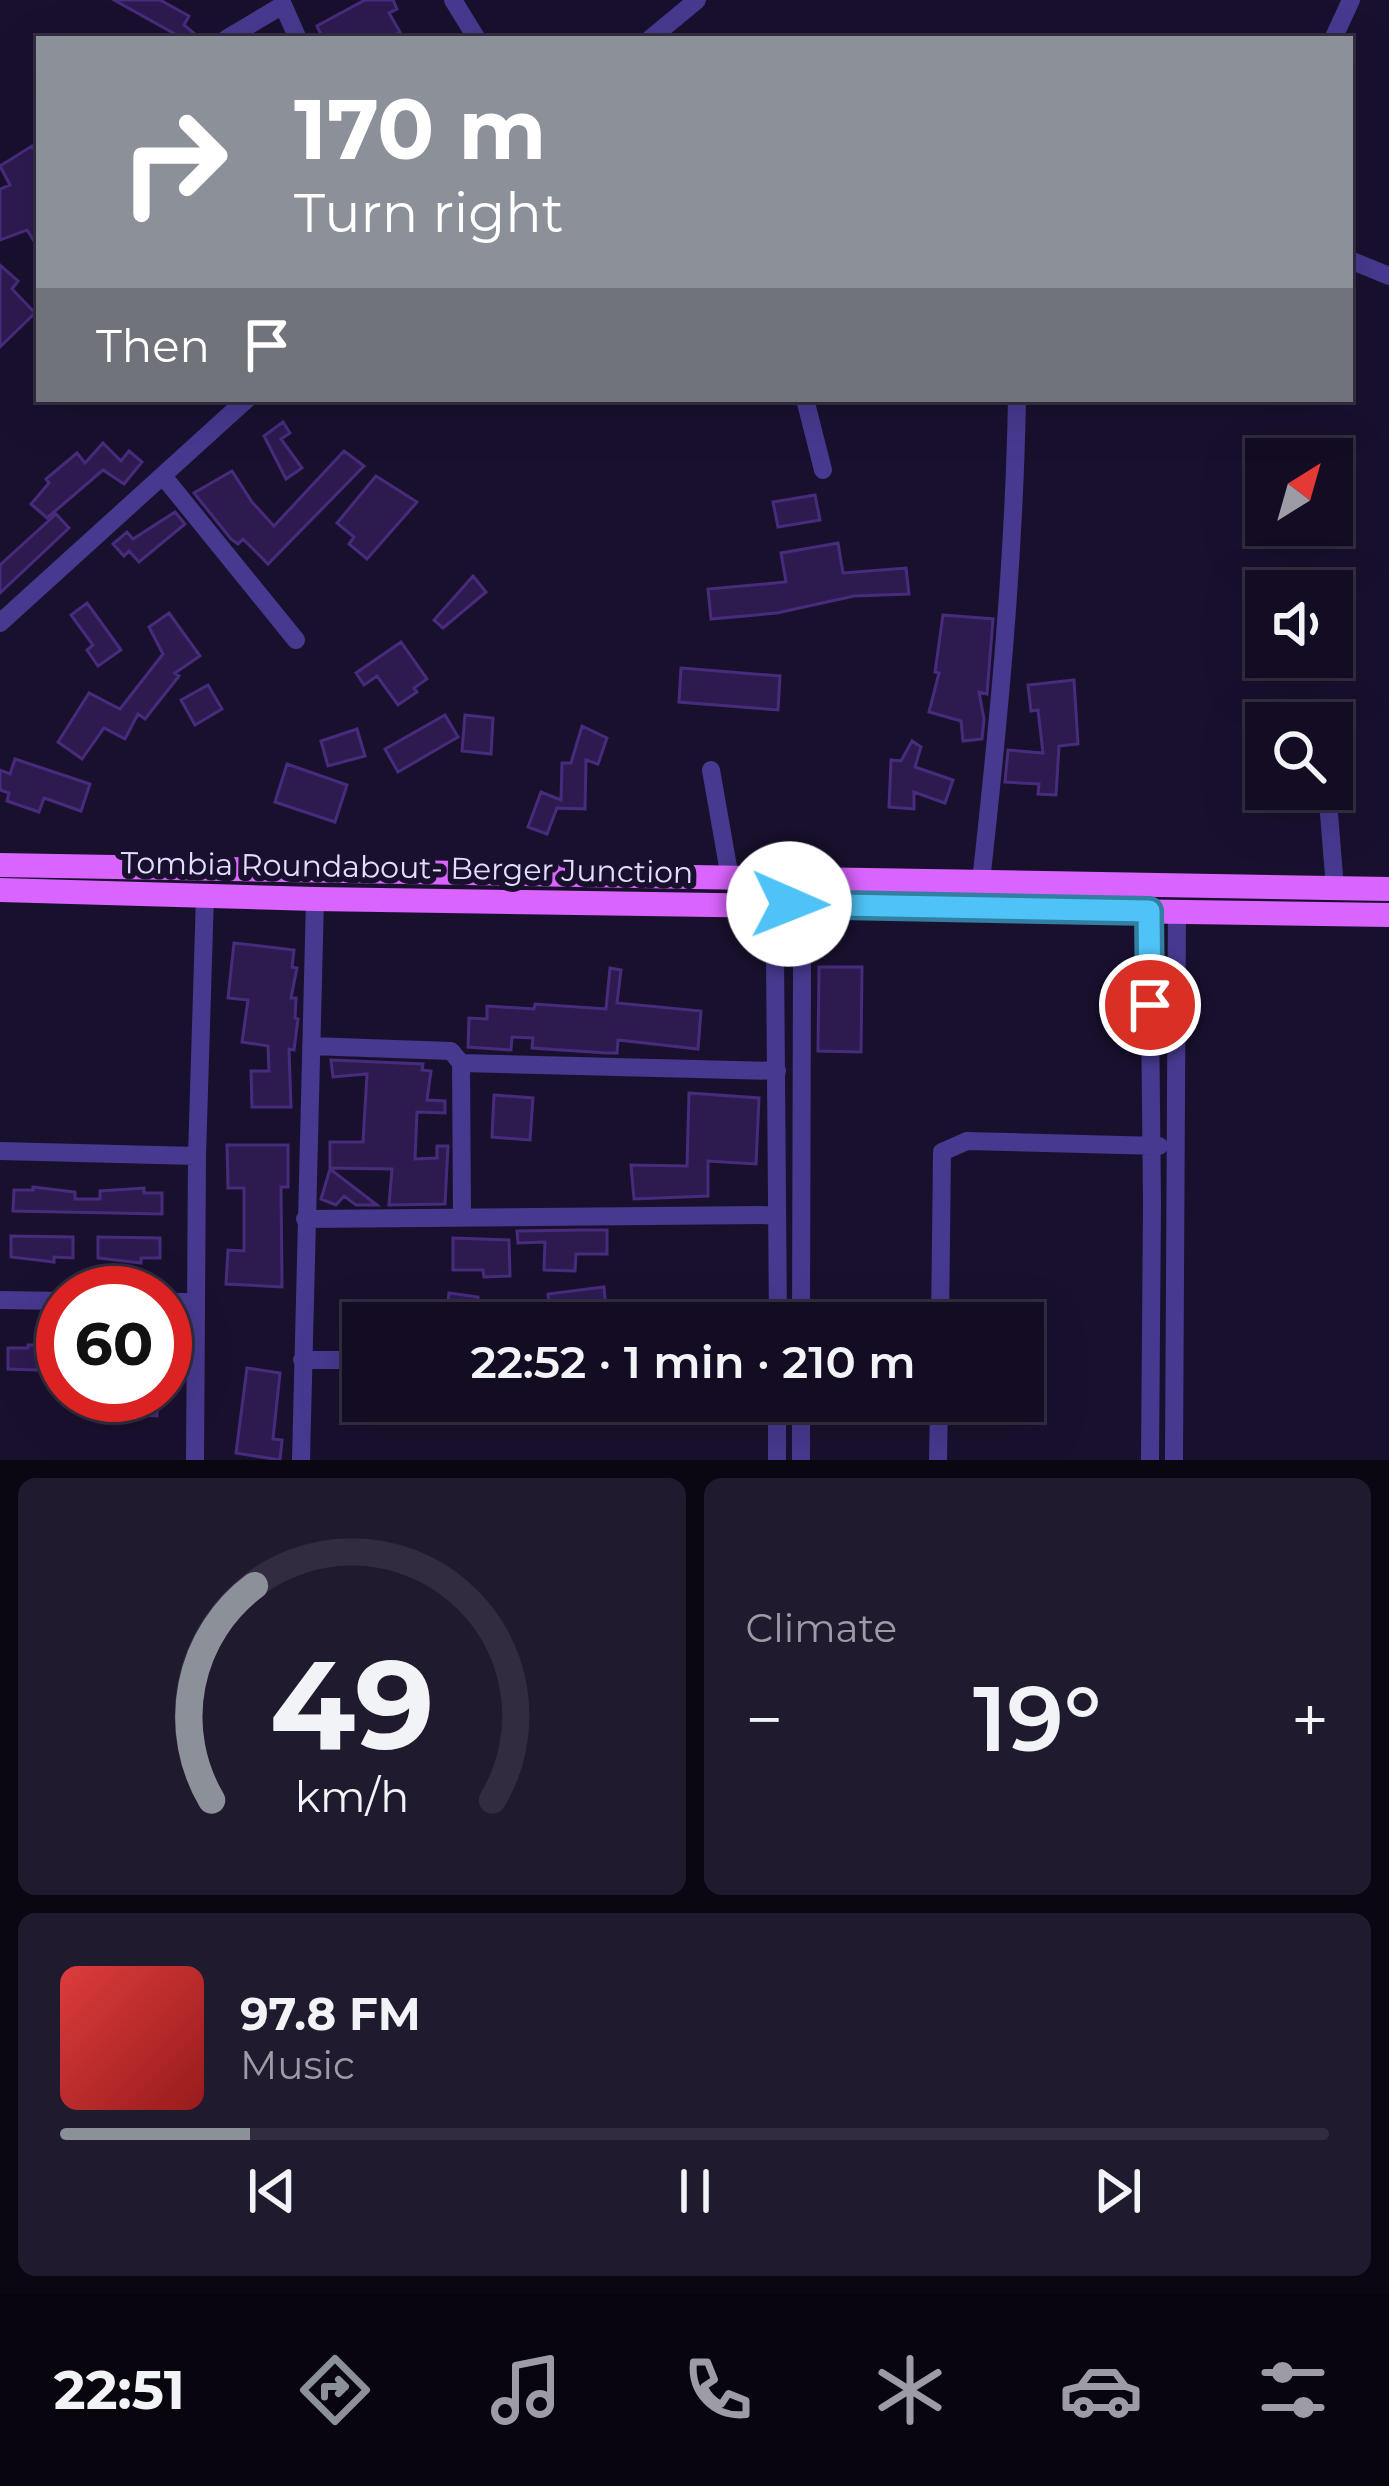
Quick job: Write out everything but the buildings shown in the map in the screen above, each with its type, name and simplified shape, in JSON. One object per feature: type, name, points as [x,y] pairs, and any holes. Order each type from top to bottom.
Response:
[{"type":"main road","name":"Tombia Roundabout- Berger Junction","points":[[0,865],[1389,889]]},
{"type":"main road","name":"Tombia Roundabout- Berger Junction","points":[[0,890],[1389,915]]},
{"type":"street","points":[[454,0],[476,36]]},
{"type":"street","points":[[654,36],[697,0]]},
{"type":"street","points":[[1335,36],[1351,0]]},
{"type":"street","points":[[231,36],[282,2],[297,36]]},
{"type":"street","points":[[1353,261],[1389,276]]},
{"type":"street","points":[[0,623],[244,402]]},
{"type":"street","points":[[806,402],[823,470]]},
{"type":"street","points":[[981,881],[1015,527],[1017,402]]},
{"type":"street","points":[[163,476],[296,640]]},
{"type":"street","points":[[711,770],[730,878]]},
{"type":"street","points":[[1329,810],[1335,888]]},
{"type":"street","points":[[195,1460],[205,895]]},
{"type":"street","points":[[301,1460],[316,899]]},
{"type":"street","points":[[757,904],[775,953],[778,1302]]},
{"type":"street","points":[[801,1302],[802,960],[820,905]]},
{"type":"street","points":[[1149,911],[1150,1460]]},
{"type":"street","points":[[1174,1460],[1177,911]]},
{"type":"street","points":[[310,1046],[451,1051],[461,1063],[462,1216]]},
{"type":"street","points":[[461,1063],[778,1072]]},
{"type":"street","points":[[940,1302],[942,1152],[967,1141],[1176,1146]]},
{"type":"street","points":[[0,1151],[197,1156]]},
{"type":"street","points":[[304,1219],[778,1215]]},
{"type":"street","points":[[0,1300],[36,1301]]},
{"type":"street","points":[[302,1360],[342,1360]]},
{"type":"street","points":[[777,1422],[777,1457],[801,1457],[801,1422]]},
{"type":"street","points":[[938,1460],[939,1422]]},
{"type":"route","points":[[789,904],[1149,911],[1150,1005]]}]
